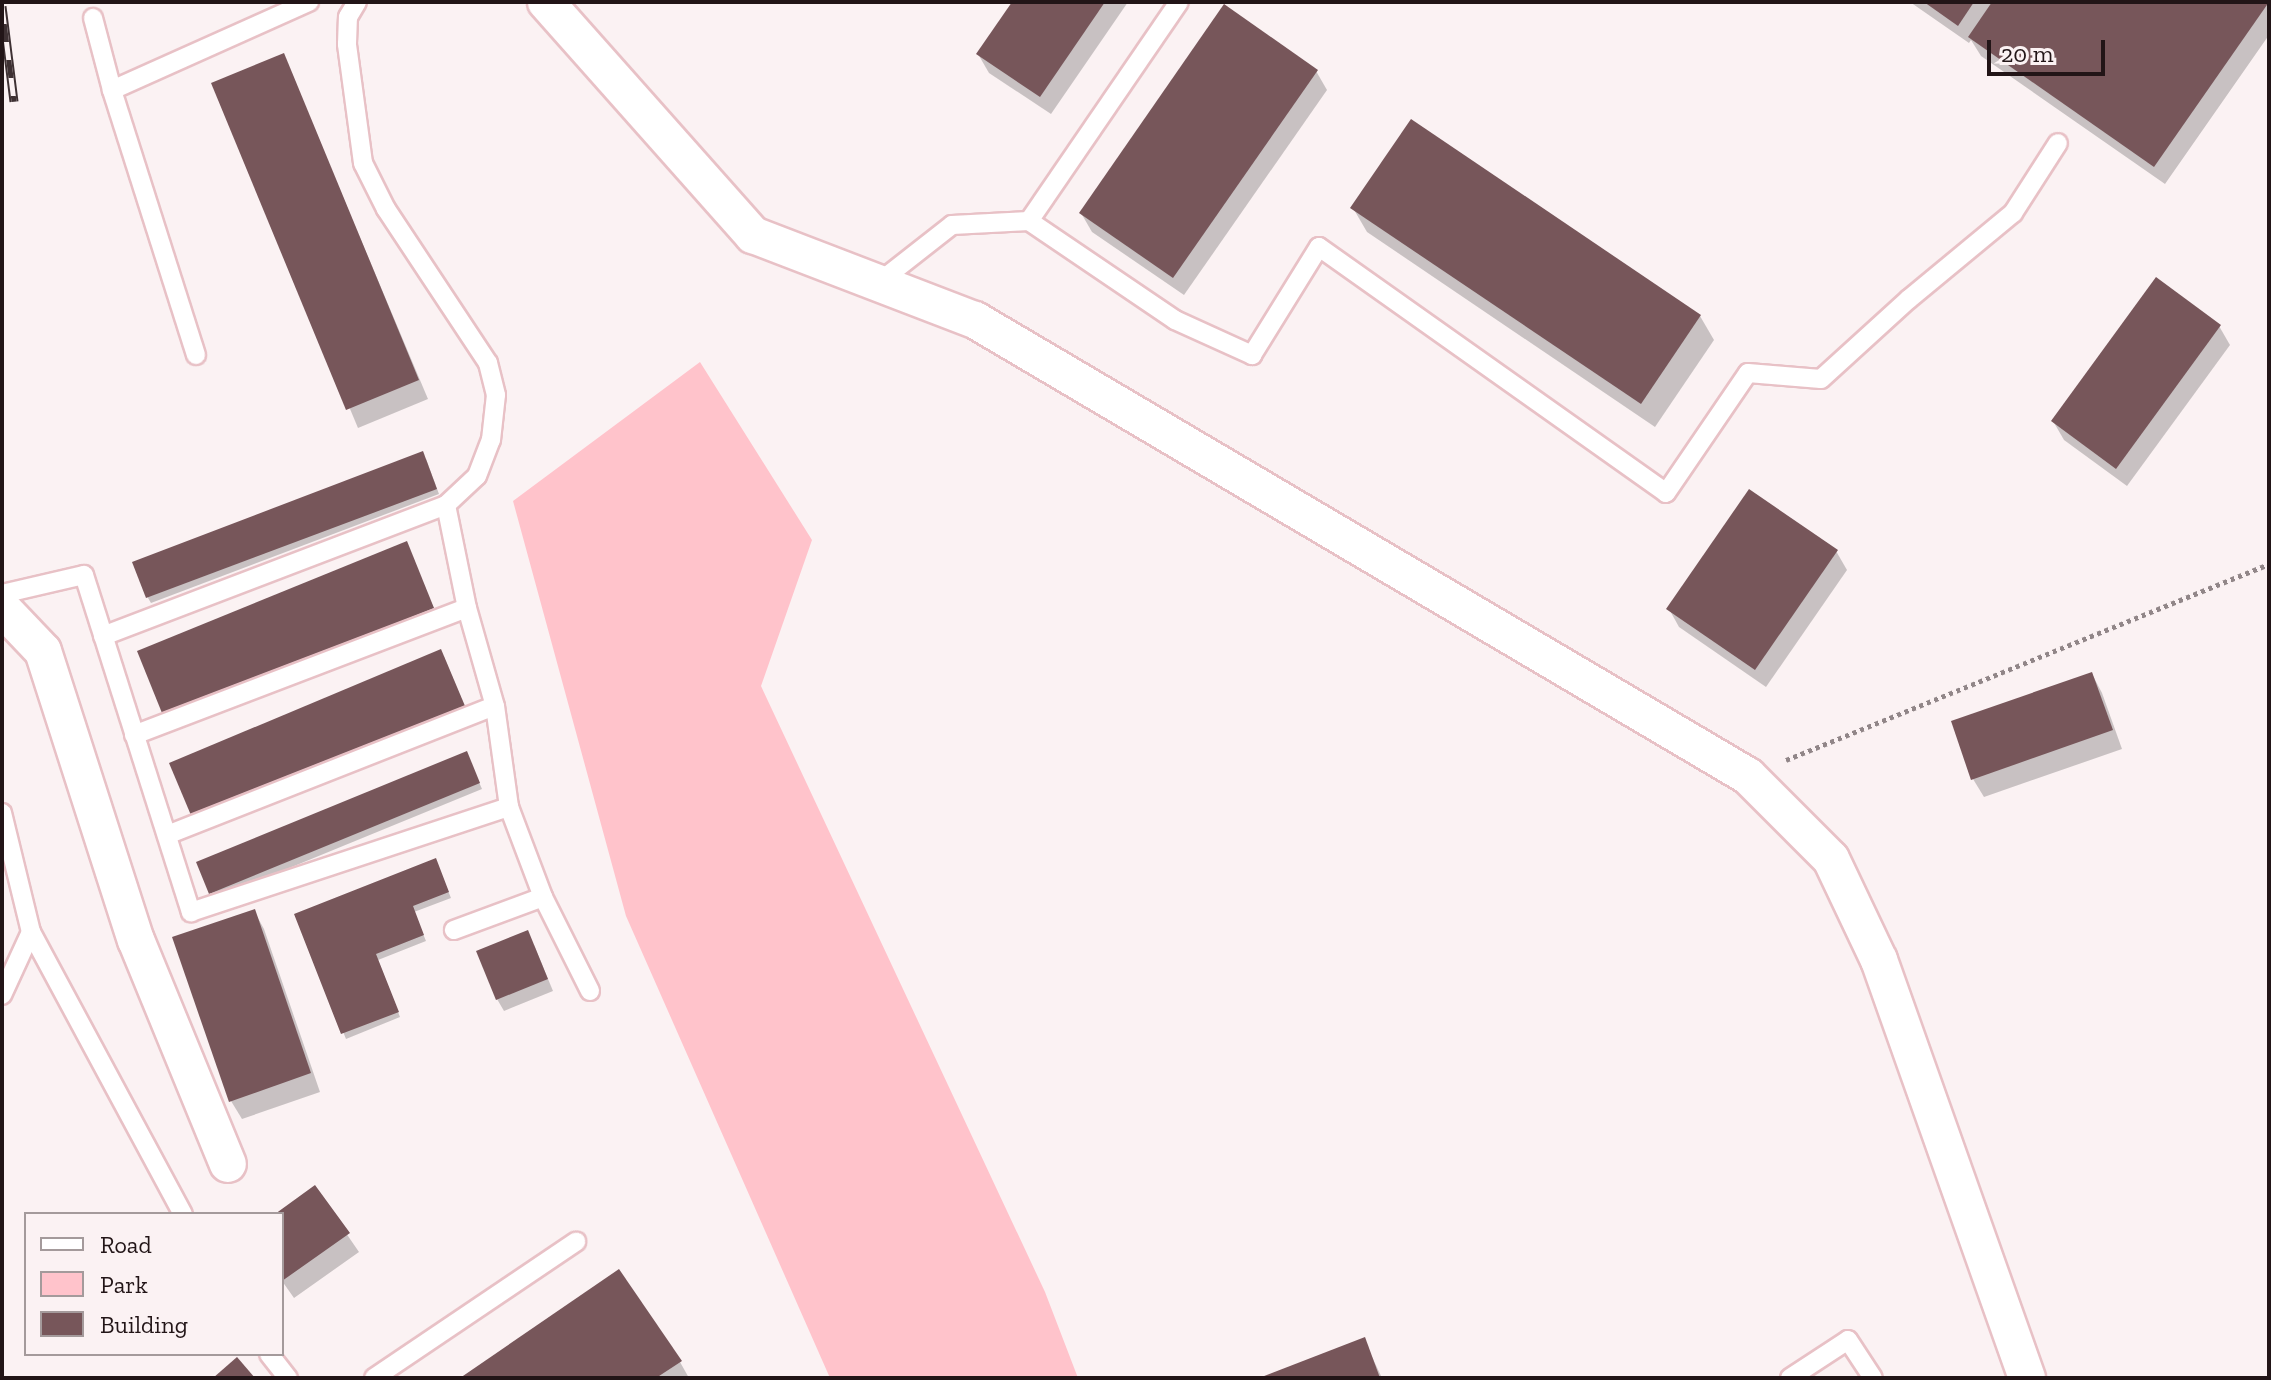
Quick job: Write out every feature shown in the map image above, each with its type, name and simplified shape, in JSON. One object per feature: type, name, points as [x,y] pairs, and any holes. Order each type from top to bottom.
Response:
[{"type":"street","points":[[546,2],[753,235],[975,320],[1748,776],[1831,859],[1879,960],[2027,1378]]},
{"type":"street","points":[[2,608],[43,651],[136,940],[228,1164]]},
{"type":"lane","points":[[112,90],[309,2]]},
{"type":"lane","points":[[103,636],[446,505],[477,476],[491,440],[496,395],[488,363],[386,209],[363,163],[347,44],[348,17],[357,2]]},
{"type":"lane","points":[[1029,221],[1179,2]]},
{"type":"lane","points":[[93,18],[112,90],[196,355]]},
{"type":"lane","points":[[878,283],[952,225],[1029,221],[1175,320],[1252,355],[1319,247],[1666,493],[1748,373],[1821,379],[1909,299],[2013,213],[2058,143]]},
{"type":"lane","points":[[446,505],[467,608],[495,706],[509,807],[543,897],[590,991]]},
{"type":"lane","points":[[2,594],[84,575],[191,912],[509,807]]},
{"type":"lane","points":[[134,735],[467,608]]},
{"type":"lane","points":[[167,835],[495,706]]},
{"type":"lane","points":[[2,813],[31,932],[182,1212]]},
{"type":"lane","points":[[454,930],[543,897]]},
{"type":"lane","points":[[2,995],[31,932]]},
{"type":"lane","points":[[374,1378],[576,1242]]},
{"type":"lane","points":[[1790,1378],[1848,1340],[1873,1378]]},
{"type":"lane","points":[[271,1356],[288,1378]]},
{"type":"path","points":[[1748,776],[2269,564]]},
{"type":"green space","points":[[700,362],[812,540],[761,686],[1045,1292],[1078,1378],[830,1378],[626,916],[513,501]]},
{"type":"building","points":[[1012,2],[1105,2],[1040,97],[976,54]]},
{"type":"building","points":[[1924,2],[1974,2],[1958,26]]},
{"type":"building","points":[[1992,2],[2269,2],[2154,167],[1968,37]]},
{"type":"building","points":[[1224,4],[1318,70],[1173,278],[1079,213]]},
{"type":"building","points":[[284,53],[419,380],[346,410],[211,83]]},
{"type":"building","points":[[1411,119],[1701,315],[1641,404],[1350,208]]},
{"type":"building","points":[[2156,277],[2221,325],[2116,469],[2051,421]]},
{"type":"building","points":[[423,451],[437,489],[146,598],[132,562]]},
{"type":"building","points":[[1749,489],[1838,550],[1755,670],[1666,609]]},
{"type":"building","points":[[407,541],[434,608],[164,718],[137,651]]},
{"type":"building","points":[[441,649],[465,706],[193,820],[169,763]]},
{"type":"building","points":[[2092,672],[2113,730],[1971,780],[1951,721]]},
{"type":"building","points":[[467,751],[480,783],[209,894],[196,862]]},
{"type":"building","points":[[436,858],[449,892],[413,906],[424,935],[376,954],[399,1012],[341,1034],[294,914]]},
{"type":"building","points":[[255,909],[311,1073],[229,1102],[172,937]]},
{"type":"building","points":[[528,930],[548,979],[496,1000],[476,951]]},
{"type":"building","points":[[315,1185],[350,1233],[284,1280],[284,1212],[278,1212]]},
{"type":"building","points":[[619,1269],[682,1361],[656,1378],[460,1378]]},
{"type":"building","points":[[1365,1337],[1380,1378],[1259,1378]]},
{"type":"building","points":[[237,1357],[255,1378],[213,1378]]},
{"type":"railway","points":[[2,6],[14,101]]}]
